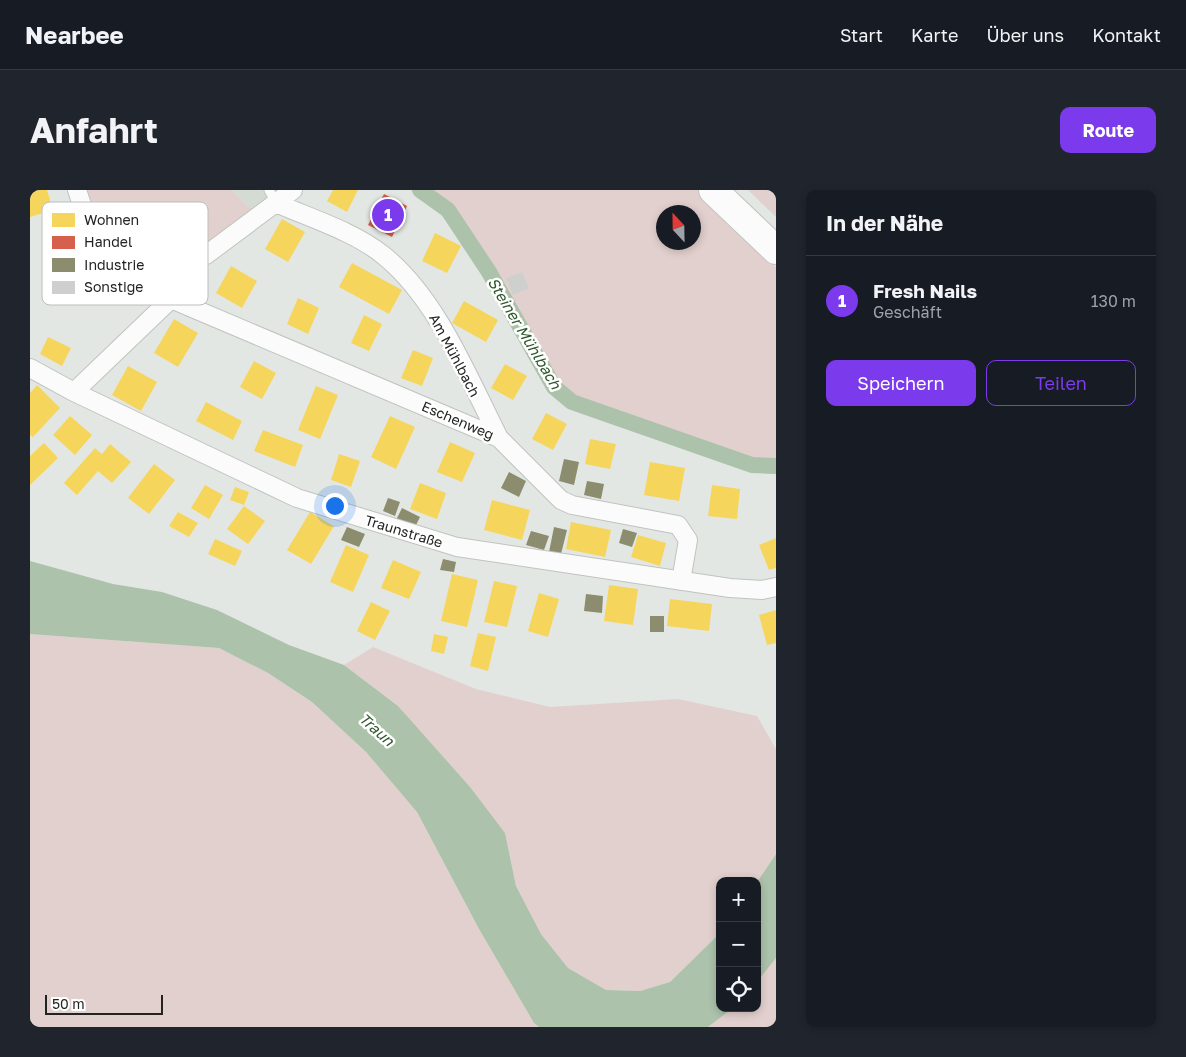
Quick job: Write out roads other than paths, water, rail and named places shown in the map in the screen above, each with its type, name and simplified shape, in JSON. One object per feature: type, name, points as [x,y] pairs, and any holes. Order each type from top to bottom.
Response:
[{"type":"main road","points":[[713,190],[776,250]]},
{"type":"street","points":[[77,190],[81,202]]},
{"type":"street","points":[[208,253],[273,196],[293,190]]},
{"type":"street","name":"Am Mühlbach","points":[[273,196],[383,254],[406,278],[435,315],[500,438]]},
{"type":"street","points":[[74,392],[165,305]]},
{"type":"street","name":"Eschenweg","points":[[185,305],[500,438],[561,500],[572,505],[678,525],[688,540],[682,582]]},
{"type":"street","name":"Traunstraße","points":[[30,368],[74,392],[297,498],[457,548],[730,588],[762,590],[776,587]]},
{"type":"water","name":"Traun","points":[[30,561],[113,584],[162,592],[217,610],[289,645],[344,665],[398,706],[470,787],[505,833],[516,886],[541,934],[568,968],[606,990],[640,991],[670,982],[716,937],[716,1012],[728,1012],[708,1027],[539,1027],[534,1023],[479,929],[417,812],[366,752],[312,702],[268,673],[219,648],[30,634]]},
{"type":"water","points":[[776,854],[776,958],[761,977],[761,877]]},
{"type":"waterway","name":"Steiner Mühlbach","points":[[420,190],[448,210],[489,272],[554,387],[572,402],[752,465],[776,466]]},
{"type":"place","name":"Fresh Nails","points":[[388,215]]}]
